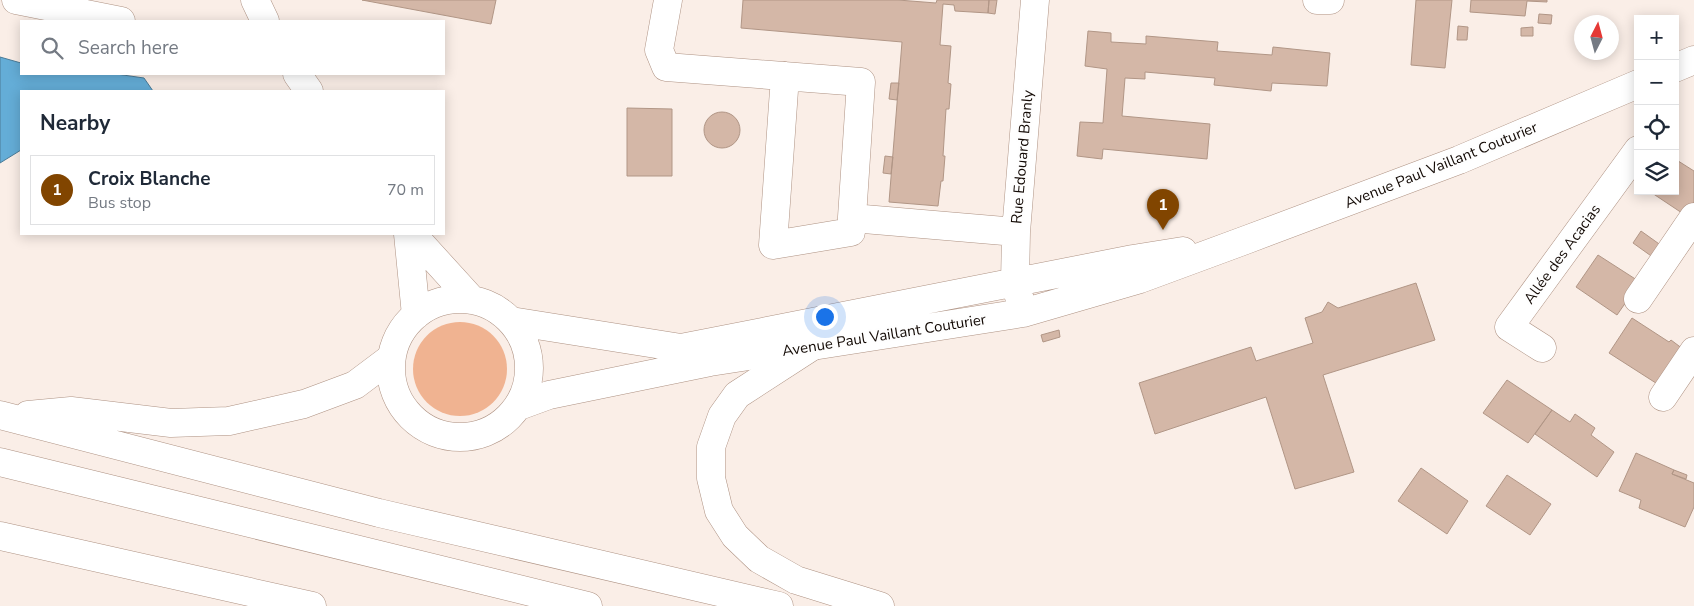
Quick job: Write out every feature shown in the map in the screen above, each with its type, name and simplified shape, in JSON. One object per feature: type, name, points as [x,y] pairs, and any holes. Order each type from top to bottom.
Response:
[{"type":"main road","points":[[16,0],[116,20]]},
{"type":"main road","points":[[255,0],[265,20]]},
{"type":"main road","points":[[668,0],[658,50],[666,67],[786,76],[861,82],[850,232],[773,246],[786,76]]},
{"type":"main road","name":"Rue Edouard Branly","points":[[1023,313],[1016,282],[1016,232],[1035,0]]},
{"type":"main road","points":[[1317,0],[1330,0]]},
{"type":"main road","points":[[1679,66],[1694,60]]},
{"type":"main road","points":[[297,75],[308,90]]},
{"type":"main road","name":"Avenue Paul Vaillant Couturier","points":[[518,406],[549,395],[710,362],[1023,313],[1140,279],[1244,241],[1459,160],[1634,86]]},
{"type":"main road","name":"Allée des Acacias","points":[[1542,348],[1509,327],[1634,155]]},
{"type":"main road","points":[[1638,299],[1694,217]]},
{"type":"main road","points":[[852,218],[1016,232]]},
{"type":"main road","points":[[410,235],[416,315]]},
{"type":"main road","points":[[411,235],[472,300]]},
{"type":"main road","name":"Avenue Paul Vaillant Couturier","points":[[511,321],[681,348],[1133,259],[1244,241]]},
{"type":"main road","points":[[452,299],[472,300],[493,307],[511,321],[523,340],[529,362],[528,384],[518,406],[503,423],[482,434],[459,438],[436,433],[415,421],[400,403],[392,381],[392,358],[396,341],[404,327],[416,315],[433,305],[452,299]]},
{"type":"main road","points":[[811,347],[737,395],[722,416],[711,447],[711,478],[719,511],[735,536],[759,559],[796,580],[880,606]]},
{"type":"main road","points":[[1663,397],[1694,351]]},
{"type":"main road","points":[[3,416],[71,411],[171,423],[229,421],[304,404],[355,385],[392,358]]},
{"type":"main road","points":[[3,416],[379,513],[779,606]]},
{"type":"main road","points":[[0,462],[588,606]]},
{"type":"main road","points":[[0,536],[312,606]]},
{"type":"shaded area","points":[[460,322],[478,326],[493,336],[503,351],[507,369],[503,387],[493,402],[478,412],[460,416],[442,412],[427,402],[417,387],[413,369],[417,351],[427,336],[442,326]]},
{"type":"water","points":[[0,57],[20,63],[20,75],[123,75],[144,78],[152,90],[20,90],[20,151],[0,163]]},
{"type":"building","points":[[362,0],[496,0],[491,24]]},
{"type":"building","points":[[743,0],[898,0],[936,3],[937,0],[989,0],[988,13],[955,11],[954,5],[943,4],[940,45],[951,46],[948,83],[951,84],[949,109],[946,109],[943,181],[941,181],[938,206],[889,202],[902,42],[741,28]]},
{"type":"building","points":[[989,0],[997,0],[995,14],[988,13]]},
{"type":"building","points":[[1416,0],[1452,0],[1445,68],[1411,65]]},
{"type":"building","points":[[1471,0],[1547,0],[1547,2],[1527,1],[1525,16],[1470,12]]},
{"type":"building","points":[[1539,14],[1552,15],[1551,24],[1538,23]]},
{"type":"building","points":[[1458,26],[1468,27],[1467,40],[1457,40]]},
{"type":"building","points":[[1533,27],[1533,36],[1521,36],[1521,28]]},
{"type":"building","points":[[1088,31],[1111,33],[1111,42],[1146,44],[1146,36],[1218,42],[1217,51],[1272,55],[1273,47],[1330,53],[1327,86],[1272,83],[1271,91],[1214,85],[1215,78],[1145,72],[1145,79],[1125,78],[1122,116],[1210,124],[1207,159],[1103,149],[1102,159],[1077,156],[1080,122],[1103,123],[1107,69],[1085,66]]},
{"type":"building","points":[[891,83],[899,83],[897,100],[889,99]]},
{"type":"building","points":[[627,108],[672,109],[672,176],[627,176]]},
{"type":"building","points":[[722,112],[735,117],[740,130],[735,143],[722,148],[709,143],[704,130],[709,117]]},
{"type":"building","points":[[885,156],[893,157],[891,174],[883,173]]},
{"type":"building","points":[[1679,162],[1694,171],[1694,202],[1685,215],[1655,195],[1679,195]]},
{"type":"building","points":[[1641,231],[1662,246],[1654,258],[1633,243]]},
{"type":"building","points":[[1598,255],[1640,282],[1617,315],[1576,287]]},
{"type":"building","points":[[1416,283],[1435,340],[1323,375],[1354,472],[1295,489],[1266,397],[1155,434],[1139,383],[1251,347],[1256,361],[1313,343],[1305,318],[1322,312],[1328,302],[1338,308]]},
{"type":"building","points":[[1632,318],[1683,349],[1659,385],[1609,353]]},
{"type":"building","points":[[1059,330],[1060,337],[1043,342],[1041,335]]},
{"type":"building","points":[[1507,380],[1552,410],[1528,443],[1483,413]]},
{"type":"building","points":[[1552,410],[1570,422],[1575,414],[1595,428],[1591,435],[1614,452],[1597,477],[1535,434]]},
{"type":"building","points":[[1636,453],[1674,470],[1672,474],[1694,483],[1694,507],[1685,527],[1639,508],[1641,500],[1619,491]]},
{"type":"building","points":[[1421,468],[1468,501],[1447,534],[1398,501]]},
{"type":"building","points":[[1674,470],[1687,475],[1686,479],[1672,474]]},
{"type":"building","points":[[1507,475],[1551,504],[1530,535],[1486,506]]},
{"type":"place","name":"Croix Blanche","points":[[1163,230]]}]
